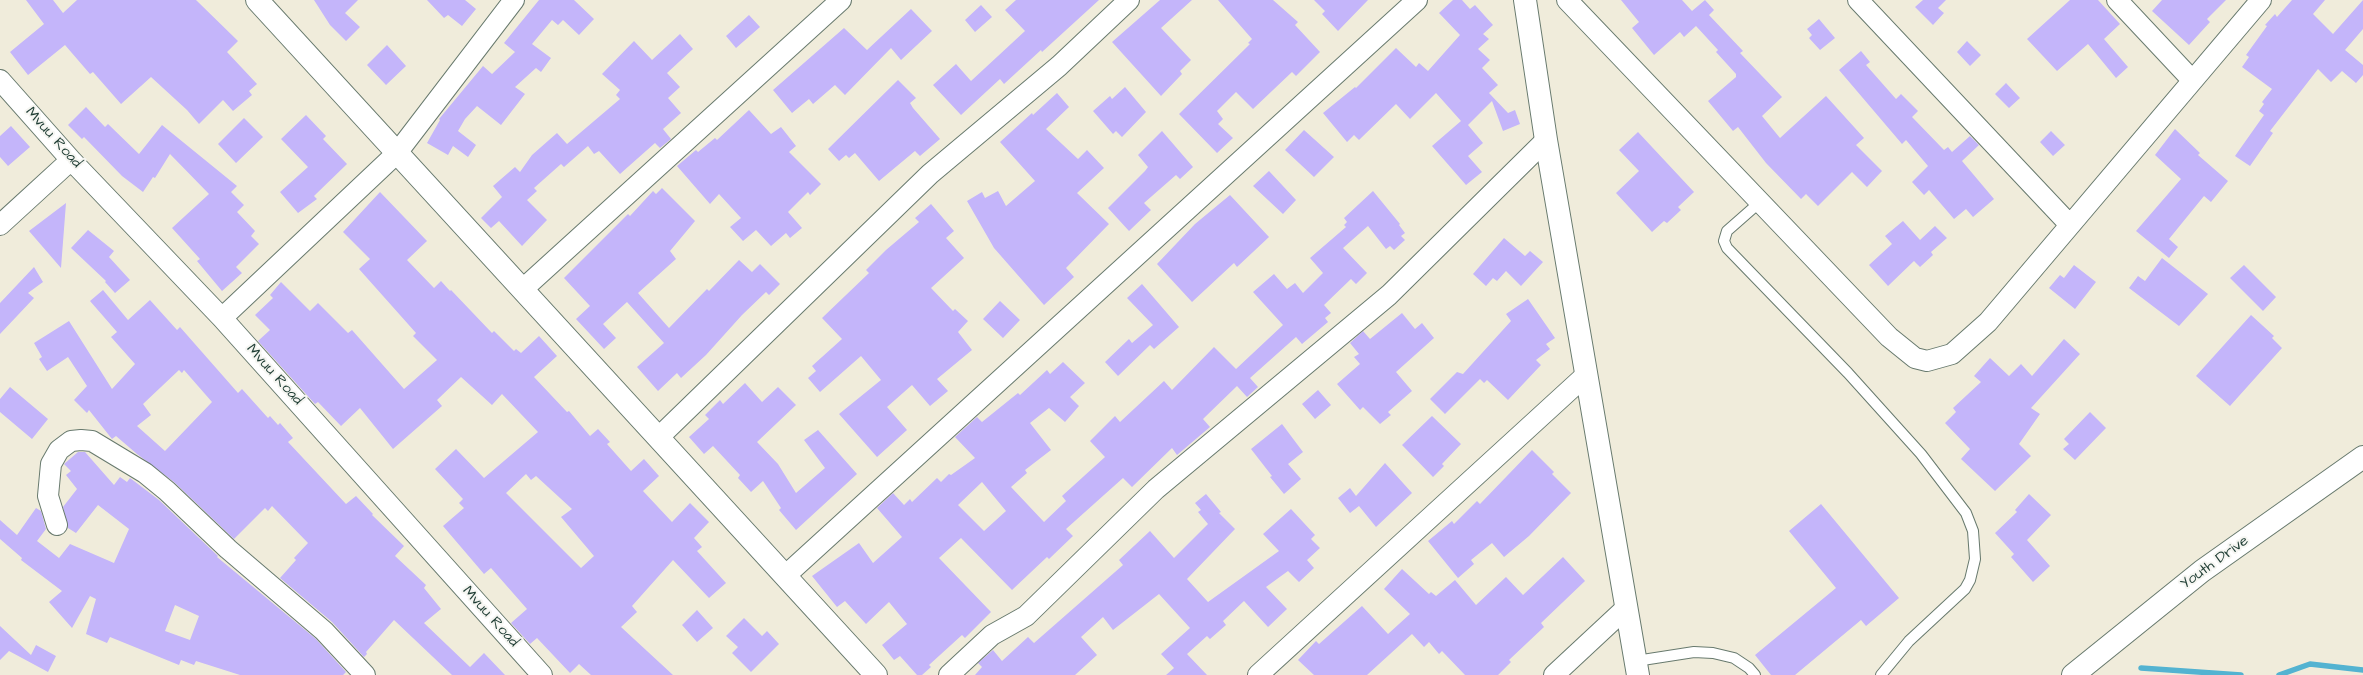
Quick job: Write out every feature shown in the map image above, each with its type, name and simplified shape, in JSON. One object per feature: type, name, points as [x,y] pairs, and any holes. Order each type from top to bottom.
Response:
[{"type":"street","points":[[257,0],[876,675]]},
{"type":"street","points":[[222,318],[397,153],[514,0]]},
{"type":"street","points":[[523,289],[841,0]]},
{"type":"street","points":[[659,438],[930,174],[1059,66],[1129,0]]},
{"type":"street","points":[[785,576],[1417,0]]},
{"type":"street","points":[[1524,0],[1546,140],[1637,668]]},
{"type":"street","points":[[1567,0],[1889,337],[1915,358],[1927,361],[1952,354],[1969,341],[1988,322],[2261,0]]},
{"type":"street","points":[[1858,0],[2070,225]]},
{"type":"street","points":[[2117,0],[2192,80]]},
{"type":"street","name":"Mvuu Road","points":[[0,80],[71,160],[222,318],[542,675]]},
{"type":"street","points":[[949,675],[992,635],[1026,616],[1156,489],[1389,294],[1546,140]]},
{"type":"street","points":[[0,226],[71,160]]},
{"type":"street","points":[[1258,675],[1586,375]]},
{"type":"street","points":[[57,525],[48,496],[51,464],[59,450],[71,441],[92,441],[145,473],[167,491],[228,549],[324,631],[365,675]]},
{"type":"street","name":"Youth Drive","points":[[2073,675],[2202,571],[2363,457]]},
{"type":"street","points":[[1554,675],[1626,608]]},
{"type":"lane","points":[[1760,202],[1727,231],[1724,241],[1727,248],[1848,373],[1921,454],[1966,513],[1973,531],[1975,559],[1970,580],[1965,588],[1909,641],[1881,675]]},
{"type":"lane","points":[[1637,668],[1694,652],[1713,653],[1734,658],[1749,668],[1755,675]]},
{"type":"building","points":[[26,0],[53,0],[63,13],[77,0],[196,0],[238,41],[227,52],[257,84],[249,91],[252,95],[233,111],[223,100],[199,124],[187,110],[151,77],[121,104],[93,72],[90,74],[65,45],[28,75],[10,52],[44,24]]},
{"type":"building","points":[[314,0],[358,0],[345,13],[360,27],[346,41],[330,25]]},
{"type":"building","points":[[427,0],[465,0],[476,9],[462,26],[448,15],[444,18]]},
{"type":"building","points":[[539,0],[574,0],[594,19],[579,35],[563,20],[558,25],[552,20],[532,44],[551,58],[541,72],[536,68],[515,87],[525,94],[501,125],[477,106],[465,119],[458,131],[476,145],[468,157],[453,146],[448,155],[427,143],[440,120],[439,119],[483,66],[492,74],[515,52],[504,43]]},
{"type":"building","points":[[1016,0],[1099,0],[1004,84],[1000,79],[961,115],[933,85],[956,64],[971,81],[1025,31],[1005,10]]},
{"type":"building","points":[[1160,0],[1192,0],[1161,28],[1191,60],[1180,71],[1182,74],[1161,96],[1112,42]]},
{"type":"building","points":[[1218,0],[1273,0],[1298,22],[1295,25],[1320,52],[1296,76],[1292,72],[1253,109],[1236,92],[1217,111],[1223,119],[1218,124],[1233,138],[1217,153],[1179,114],[1250,44],[1248,43],[1252,39]]},
{"type":"building","points":[[1314,0],[1368,0],[1338,31],[1322,14],[1325,11]]},
{"type":"building","points":[[1453,0],[1462,0],[1470,9],[1475,5],[1493,25],[1483,34],[1489,39],[1478,49],[1490,60],[1482,68],[1498,85],[1489,93],[1508,113],[1515,110],[1520,124],[1503,131],[1492,101],[1468,125],[1483,143],[1468,156],[1482,172],[1466,185],[1432,146],[1461,121],[1436,93],[1410,119],[1396,104],[1359,140],[1354,135],[1347,142],[1323,113],[1355,87],[1356,88],[1396,48],[1416,67],[1419,63],[1428,71],[1460,35],[1439,13]]},
{"type":"building","points":[[1621,0],[1682,0],[1692,11],[1705,0],[1714,10],[1709,15],[1743,51],[1740,53],[1782,97],[1762,116],[1780,138],[1826,96],[1864,138],[1856,145],[1882,171],[1867,187],[1852,172],[1818,206],[1806,194],[1801,199],[1766,163],[1738,127],[1733,131],[1708,101],[1736,77],[1736,74],[1716,52],[1718,50],[1696,26],[1684,37],[1680,32],[1654,55],[1632,28],[1639,22]]},
{"type":"building","points":[[1923,0],[1946,0],[1938,8],[1944,13],[1933,25],[1915,7]]},
{"type":"building","points":[[2070,0],[2098,0],[2120,24],[2104,39],[2128,67],[2116,78],[2088,44],[2057,71],[2027,39]]},
{"type":"building","points":[[2162,0],[2226,0],[2207,19],[2210,22],[2189,45],[2152,11]]},
{"type":"building","points":[[2292,0],[2325,0],[2313,14],[2333,34],[2363,0],[2363,29],[2345,50],[2363,65],[2363,75],[2356,83],[2342,71],[2331,82],[2318,69],[2270,131],[2273,133],[2250,166],[2235,156],[2264,115],[2259,111],[2264,104],[2262,102],[2272,89],[2242,67],[2249,57],[2246,55],[2267,26],[2265,25],[2275,14],[2277,17]]},
{"type":"building","points":[[981,5],[992,17],[975,32],[965,20]]},
{"type":"building","points":[[911,9],[932,31],[901,60],[891,48],[845,95],[835,85],[813,104],[809,99],[792,113],[773,90],[844,28],[867,50]]},
{"type":"building","points":[[749,15],[760,27],[736,48],[726,36]]},
{"type":"building","points":[[1819,19],[1835,38],[1820,50],[1809,38],[1812,35],[1807,29]]},
{"type":"building","points":[[680,34],[693,49],[667,73],[680,87],[668,98],[681,113],[663,129],[671,139],[660,148],[655,143],[620,174],[599,151],[594,154],[588,146],[564,167],[561,164],[534,188],[537,191],[527,200],[547,220],[522,246],[499,221],[491,228],[481,218],[502,197],[493,186],[515,167],[520,172],[532,155],[557,133],[567,144],[620,99],[616,95],[620,90],[602,74],[634,41],[652,60]]},
{"type":"building","points":[[1967,41],[1981,55],[1970,66],[1957,52]]},
{"type":"building","points":[[387,45],[406,66],[386,85],[367,65]]},
{"type":"building","points":[[1861,51],[1870,62],[1866,65],[1896,99],[1901,94],[1918,111],[1912,117],[1944,150],[1948,147],[1952,152],[1970,136],[1979,145],[1962,161],[1994,199],[1973,217],[1966,209],[1954,219],[1929,190],[1924,195],[1912,182],[1928,166],[1906,140],[1902,144],[1839,70]]},
{"type":"building","points":[[898,80],[916,98],[910,103],[940,139],[920,156],[915,151],[879,181],[855,153],[849,158],[846,155],[839,161],[828,149]]},
{"type":"building","points":[[2006,83],[2020,98],[2009,108],[1995,94]]},
{"type":"building","points":[[1125,87],[1146,112],[1122,137],[1116,131],[1113,134],[1093,111],[1110,96],[1112,99]]},
{"type":"building","points":[[1057,93],[1069,107],[1046,129],[1078,159],[1087,150],[1104,168],[1077,193],[1109,224],[1066,268],[1074,277],[1044,305],[994,248],[967,201],[982,192],[985,198],[998,191],[1006,206],[1035,181],[1000,142]]},
{"type":"building","points":[[86,107],[105,127],[108,124],[139,154],[162,125],[237,186],[231,192],[244,205],[237,212],[255,231],[251,236],[259,244],[236,267],[242,273],[222,291],[197,261],[200,259],[172,228],[209,194],[170,154],[155,178],[153,177],[143,192],[122,176],[84,137],[82,139],[68,125]]},
{"type":"building","points":[[749,110],[771,134],[781,127],[796,146],[789,152],[821,184],[810,195],[808,192],[788,212],[802,228],[790,238],[786,233],[771,246],[756,230],[743,241],[730,227],[741,218],[719,194],[710,204],[677,166],[696,150],[698,152],[715,138],[717,140]]},
{"type":"building","points":[[306,115],[326,136],[323,139],[347,164],[314,196],[317,199],[298,213],[280,192],[308,167],[281,139]]},
{"type":"building","points":[[244,118],[263,137],[236,163],[218,144]]},
{"type":"building","points":[[11,126],[30,147],[8,166],[0,157],[0,136]]},
{"type":"building","points":[[2175,129],[2200,153],[2198,155],[2228,181],[2211,202],[2204,196],[2169,239],[2178,247],[2169,258],[2136,231],[2181,179],[2155,155]]},
{"type":"building","points":[[1304,130],[1334,157],[1314,177],[1285,150]]},
{"type":"building","points":[[1162,131],[1193,167],[1180,179],[1176,175],[1144,203],[1151,210],[1129,231],[1108,208],[1148,167],[1138,155]]},
{"type":"building","points":[[2051,131],[2065,145],[2053,156],[2040,142]]},
{"type":"building","points":[[1638,132],[1694,192],[1678,207],[1681,210],[1667,223],[1664,221],[1652,232],[1616,193],[1639,171],[1619,150]]},
{"type":"building","points":[[1269,171],[1296,200],[1283,214],[1253,186]]},
{"type":"building","points":[[662,188],[695,221],[670,251],[676,259],[638,293],[669,328],[707,289],[709,291],[739,260],[752,272],[760,264],[780,284],[769,295],[766,292],[742,315],[706,355],[681,378],[677,373],[658,391],[637,367],[664,343],[627,302],[603,324],[616,338],[604,349],[576,319],[590,306],[564,278],[628,214],[630,216],[653,191],[656,194]]},
{"type":"building","points":[[1373,191],[1400,224],[1399,225],[1405,233],[1401,236],[1405,240],[1394,250],[1390,246],[1386,249],[1368,226],[1343,248],[1367,273],[1356,284],[1351,279],[1324,305],[1331,313],[1325,318],[1328,322],[1302,344],[1296,337],[1250,378],[1258,387],[1247,397],[1237,386],[1203,419],[1210,427],[1177,455],[1172,448],[1132,487],[1123,478],[1066,529],[1073,536],[1049,559],[1047,557],[1012,590],[961,538],[939,558],[991,612],[965,638],[962,635],[929,665],[931,667],[922,675],[917,675],[900,656],[894,660],[882,645],[907,624],[889,602],[866,624],[845,601],[837,607],[812,576],[859,543],[873,563],[902,537],[877,508],[893,493],[904,505],[910,499],[912,502],[937,478],[941,482],[949,474],[951,475],[975,458],[955,437],[977,417],[982,422],[1018,393],[1020,395],[1047,370],[1050,374],[1063,362],[1085,383],[1070,397],[1079,406],[1065,422],[1049,408],[1030,423],[1051,450],[1025,470],[1027,473],[1011,487],[1044,522],[1066,501],[1062,496],[1105,457],[1090,441],[1115,416],[1120,422],[1164,381],[1172,390],[1214,347],[1236,369],[1283,325],[1253,292],[1274,274],[1287,289],[1295,283],[1303,293],[1323,273],[1310,258],[1346,227],[1344,225],[1347,222],[1344,218]],"holes":[[[982,482],[1006,511],[984,531],[958,505]]]},
{"type":"building","points":[[380,192],[427,241],[407,260],[434,288],[441,281],[492,333],[494,331],[514,351],[516,349],[521,353],[539,336],[557,356],[534,377],[567,412],[569,411],[590,436],[598,429],[610,442],[607,444],[631,471],[644,459],[659,476],[643,491],[672,522],[690,503],[709,522],[694,538],[702,547],[697,551],[726,583],[709,598],[673,560],[632,606],[637,612],[621,627],[673,675],[591,675],[579,664],[570,673],[537,638],[530,644],[511,623],[527,609],[491,568],[484,574],[443,526],[464,508],[459,503],[463,499],[435,469],[456,449],[484,478],[538,432],[502,394],[492,405],[461,377],[437,400],[442,406],[393,449],[360,408],[341,426],[318,402],[315,404],[258,341],[270,330],[255,315],[273,298],[270,295],[281,282],[310,311],[318,303],[348,333],[352,330],[404,389],[437,360],[413,336],[416,333],[359,269],[370,259],[343,232]],"holes":[[[526,474],[531,480],[536,476],[572,509],[561,517],[594,556],[581,568],[506,493]]]},
{"type":"building","points":[[1230,195],[1269,237],[1237,267],[1234,263],[1192,302],[1157,264],[1195,224]]},
{"type":"building","points":[[66,203],[61,268],[29,231]]},
{"type":"building","points":[[931,204],[954,231],[946,238],[964,258],[931,288],[953,311],[955,309],[968,321],[958,332],[972,350],[937,379],[948,391],[930,406],[912,385],[887,407],[907,430],[877,457],[839,414],[881,380],[861,356],[820,392],[808,378],[816,371],[812,366],[842,339],[822,318],[869,273],[866,270],[886,250],[919,222],[915,218]]},
{"type":"building","points":[[1903,221],[1920,240],[1935,226],[1947,238],[1931,252],[1933,255],[1920,267],[1914,261],[1888,286],[1869,265],[1892,244],[1885,236]]},
{"type":"building","points":[[88,230],[114,251],[109,257],[130,280],[115,293],[105,282],[106,281],[71,248]]},
{"type":"building","points":[[1504,238],[1525,256],[1530,251],[1543,262],[1521,286],[1506,271],[1497,281],[1493,278],[1486,286],[1473,274]]},
{"type":"building","points":[[2162,258],[2208,294],[2179,326],[2129,288],[2138,276],[2145,281]]},
{"type":"building","points":[[2074,265],[2096,282],[2075,309],[2049,288],[2060,275],[2064,278]]},
{"type":"building","points":[[2244,265],[2276,297],[2263,311],[2230,278]]},
{"type":"building","points":[[34,267],[43,282],[28,293],[34,298],[0,334],[0,303]]},
{"type":"building","points":[[1142,284],[1179,327],[1154,349],[1150,345],[1118,376],[1105,362],[1129,339],[1132,343],[1153,325],[1127,298]]},
{"type":"building","points":[[103,290],[128,320],[150,300],[177,330],[180,327],[238,393],[242,389],[268,418],[270,416],[278,425],[280,423],[293,438],[288,442],[346,504],[356,496],[373,514],[372,515],[404,546],[395,556],[426,585],[424,588],[441,609],[424,623],[470,667],[484,653],[505,675],[452,675],[394,620],[366,652],[367,654],[364,657],[332,622],[280,578],[296,560],[294,558],[308,543],[272,506],[268,511],[265,508],[234,539],[174,482],[116,436],[112,439],[89,410],[87,413],[74,400],[87,386],[68,357],[47,371],[39,359],[42,357],[34,343],[69,321],[112,389],[135,364],[111,337],[117,332],[90,301]],"holes":[[[179,370],[182,373],[184,370],[212,402],[165,451],[137,426],[151,415],[143,404]]]},
{"type":"building","points":[[1528,299],[1555,338],[1546,344],[1550,349],[1536,360],[1541,365],[1508,400],[1487,380],[1484,383],[1480,379],[1445,414],[1430,399],[1457,372],[1463,374],[1511,321],[1506,314]]},
{"type":"building","points":[[1000,301],[1020,320],[1003,338],[983,319]]},
{"type":"building","points":[[1402,313],[1415,329],[1422,323],[1434,338],[1396,372],[1412,391],[1388,412],[1391,415],[1380,424],[1363,407],[1360,410],[1337,384],[1360,364],[1354,357],[1359,354],[1350,343],[1363,331],[1370,339]]},
{"type":"building","points":[[2251,315],[2274,336],[2272,338],[2282,348],[2230,406],[2196,376]]},
{"type":"building","points":[[2064,339],[2080,354],[2031,408],[2040,414],[2019,444],[2031,456],[1995,491],[1961,459],[1970,449],[1945,423],[1956,412],[1953,408],[1981,382],[1974,376],[1990,358],[2009,376],[2021,364],[2032,376]]},
{"type":"building","points":[[745,383],[762,402],[778,387],[796,405],[757,442],[778,464],[796,493],[825,468],[804,440],[818,430],[857,474],[796,530],[779,510],[781,508],[763,481],[751,492],[738,478],[740,475],[713,446],[704,454],[689,437],[709,419],[705,415],[720,400],[723,404]]},
{"type":"building","points":[[10,387],[48,419],[32,439],[0,412],[0,399]]},
{"type":"building","points":[[1318,390],[1331,405],[1315,419],[1302,404]]},
{"type":"building","points":[[2090,412],[2106,428],[2075,460],[2063,449],[2069,444],[2064,439]]},
{"type":"building","points":[[1432,416],[1461,444],[1442,464],[1444,466],[1433,477],[1402,445]]},
{"type":"building","points":[[1282,424],[1303,452],[1288,464],[1301,479],[1284,494],[1270,477],[1272,476],[1251,449]]},
{"type":"building","points":[[1532,450],[1554,472],[1552,474],[1571,493],[1529,536],[1504,557],[1492,543],[1471,560],[1474,564],[1458,578],[1428,541],[1452,521],[1454,524],[1477,501],[1480,504]]},
{"type":"building","points":[[78,452],[85,452],[114,485],[120,477],[127,482],[130,478],[159,500],[218,556],[217,557],[316,639],[346,672],[343,675],[240,675],[196,661],[194,665],[181,660],[179,665],[110,637],[107,643],[86,634],[96,599],[90,596],[72,628],[49,602],[62,591],[21,560],[22,558],[0,539],[0,520],[17,535],[36,508],[41,511],[46,529],[37,541],[59,558],[70,544],[114,563],[129,529],[98,505],[76,533],[68,528],[63,507],[77,489],[66,475],[71,471],[64,464]],"holes":[[[175,605],[199,616],[190,640],[165,631]]]},
{"type":"building","points":[[1385,463],[1412,493],[1376,527],[1359,506],[1350,513],[1338,498],[1350,488],[1356,496]]},
{"type":"building","points":[[1206,494],[1221,512],[1219,513],[1235,529],[1187,579],[1208,602],[1279,551],[1263,534],[1291,509],[1315,535],[1311,539],[1320,548],[1307,560],[1314,568],[1299,582],[1288,571],[1266,587],[1287,609],[1268,627],[1244,601],[1223,621],[1226,625],[1210,639],[1207,636],[1187,654],[1207,675],[1166,675],[1174,668],[1161,654],[1190,628],[1159,594],[1113,630],[1103,617],[1081,637],[1097,655],[1075,675],[975,675],[982,667],[978,663],[993,650],[1002,661],[1028,637],[1034,643],[1123,565],[1119,560],[1150,531],[1174,558],[1208,524],[1198,512],[1201,510],[1195,503]]},
{"type":"building","points":[[2029,494],[2051,515],[2027,540],[2050,566],[2033,582],[2011,557],[2014,554],[1995,533],[2017,512],[2015,510]]},
{"type":"building","points":[[1821,504],[1899,598],[1866,626],[1861,620],[1795,675],[1771,675],[1755,655],[1836,588],[1789,531]]},
{"type":"building","points":[[1563,557],[1585,581],[1541,623],[1544,627],[1509,660],[1511,662],[1498,675],[1465,675],[1442,651],[1439,654],[1429,642],[1424,647],[1412,634],[1367,675],[1314,675],[1298,660],[1316,641],[1319,644],[1362,606],[1388,634],[1410,614],[1384,589],[1402,569],[1429,594],[1431,592],[1436,596],[1455,580],[1476,605],[1506,577],[1523,595]]},
{"type":"building","points":[[697,610],[713,628],[697,642],[682,625]]},
{"type":"building","points":[[744,618],[762,636],[767,631],[779,644],[751,672],[732,653],[738,647],[726,636]]},
{"type":"building","points":[[0,626],[31,655],[36,645],[56,656],[48,672],[9,651],[0,660]]},
{"type":"waterway","points":[[2279,675],[2310,664],[2363,670]]},
{"type":"waterway","points":[[2141,668],[2241,675]]}]
